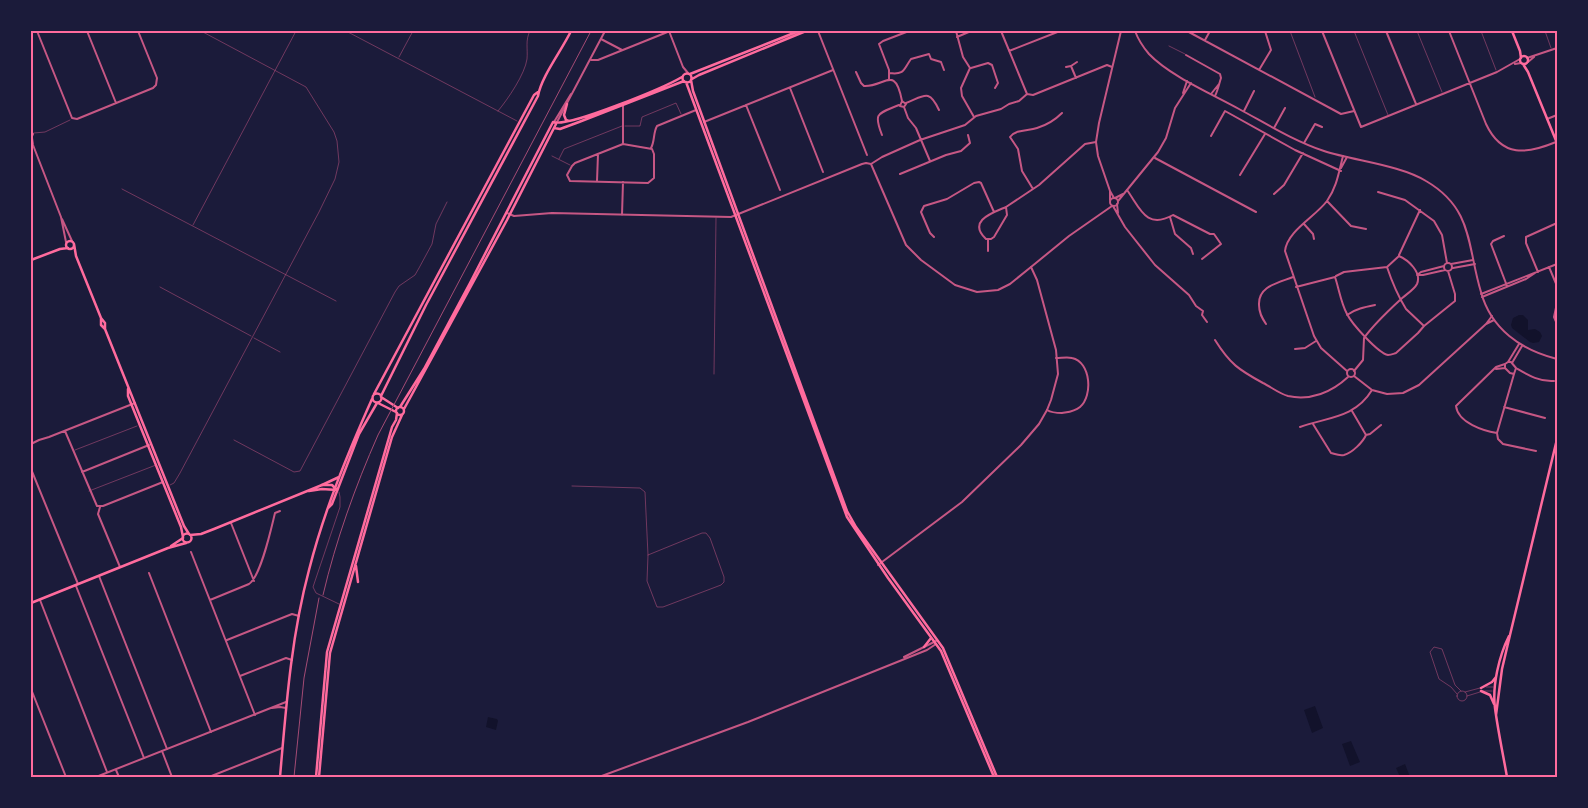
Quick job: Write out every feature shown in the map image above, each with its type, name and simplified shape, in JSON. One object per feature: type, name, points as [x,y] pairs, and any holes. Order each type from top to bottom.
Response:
[{"type":"main road","points":[[280,777],[286,702],[299,616],[308,570],[328,508],[332,504],[335,490],[359,434],[381,396],[426,305],[571,31]]},
{"type":"main road","points":[[552,128],[560,129],[622,104],[682,77],[684,74],[689,74],[799,31]]},
{"type":"main road","points":[[318,777],[330,653],[392,427],[399,410],[412,397],[555,123],[569,121],[691,80],[698,75],[806,31]]},
{"type":"main road","points":[[1512,31],[1557,143]]},
{"type":"main road","points":[[689,74],[698,110]]},
{"type":"main road","points":[[682,77],[703,122],[847,511],[931,638],[937,642]]},
{"type":"main road","points":[[335,490],[335,486],[374,394],[534,95],[539,91]]},
{"type":"main road","points":[[567,104],[564,115],[566,120],[569,121]]},
{"type":"main road","points":[[66,243],[76,256]]},
{"type":"main road","points":[[60,249],[66,243],[73,243]]},
{"type":"main road","points":[[31,260],[60,249],[73,248],[73,243]]},
{"type":"main road","points":[[73,243],[76,256],[105,324],[105,330],[186,543]]},
{"type":"main road","points":[[374,394],[378,393],[399,410],[402,415]]},
{"type":"main road","points":[[372,399],[377,403],[399,410],[402,415]]},
{"type":"main road","points":[[342,606],[392,437],[402,415]]},
{"type":"main road","points":[[141,424],[152,444],[184,526],[192,540]]},
{"type":"main road","points":[[1495,708],[1497,689],[1557,438]]},
{"type":"main road","points":[[31,603],[168,548],[190,542],[201,534],[339,477]]},
{"type":"main road","points":[[322,485],[331,484],[335,486]]},
{"type":"main road","points":[[309,491],[326,488],[335,490]]},
{"type":"main road","points":[[168,548],[186,534],[201,534]]},
{"type":"main road","points":[[356,559],[358,582]]},
{"type":"main road","points":[[880,563],[947,656],[996,777]]},
{"type":"main road","points":[[1496,715],[1497,675],[1503,651],[1510,635]]},
{"type":"main road","points":[[924,647],[931,638]]},
{"type":"main road","points":[[1497,675],[1492,682],[1481,690],[1491,696],[1495,708],[1507,777]]},
{"type":"street","points":[[37,31],[72,118],[78,119],[153,88],[156,85],[157,78],[138,31]]},
{"type":"street","points":[[88,31],[116,103]]},
{"type":"street","points":[[555,123],[605,31]]},
{"type":"street","points":[[590,60],[596,61],[670,31],[683,67],[689,74]]},
{"type":"street","points":[[818,31],[867,155]]},
{"type":"street","points":[[889,79],[889,73],[879,44],[882,41],[909,31]]},
{"type":"street","points":[[956,31],[963,57],[970,68]]},
{"type":"street","points":[[957,37],[971,31]]},
{"type":"street","points":[[1001,31],[1026,94]]},
{"type":"street","points":[[1009,51],[1059,31]]},
{"type":"street","points":[[1121,31],[1096,142],[1098,156],[1110,192],[1110,201],[1125,227],[1148,256],[1162,273],[1192,298],[1196,306],[1202,311],[1202,315],[1207,322]]},
{"type":"street","points":[[1187,31],[1341,114],[1354,111]]},
{"type":"street","points":[[1205,41],[1210,31]]},
{"type":"street","points":[[1259,70],[1271,50],[1265,31]]},
{"type":"street","points":[[1322,31],[1361,127],[1557,48]]},
{"type":"street","points":[[1386,31],[1416,104]]},
{"type":"street","points":[[1449,31],[1489,131],[1502,144],[1513,150],[1530,151],[1557,143]]},
{"type":"street","points":[[1134,32],[1150,54],[1170,70],[1274,128],[1304,143],[1343,156],[1410,174],[1433,185],[1452,202],[1461,216],[1468,234],[1482,295],[1494,320],[1504,332],[1520,345],[1536,353],[1557,359]]},
{"type":"street","points":[[601,39],[622,50]]},
{"type":"street","points":[[889,73],[898,74],[906,69],[911,59],[929,54],[931,59],[942,62],[944,70]]},
{"type":"street","points":[[1186,55],[1220,74],[1222,78],[1211,94]]},
{"type":"street","points":[[1066,67],[1078,62]]},
{"type":"street","points":[[970,68],[988,63],[992,65],[998,83],[995,88]]},
{"type":"street","points":[[1026,94],[1033,95],[1107,65],[1112,67]]},
{"type":"street","points":[[1071,66],[1076,78]]},
{"type":"street","points":[[970,68],[961,88],[962,96],[974,117]]},
{"type":"street","points":[[703,122],[832,70]]},
{"type":"street","points":[[856,72],[864,86],[889,79],[900,87],[902,102],[900,105],[882,112],[876,121],[882,135]]},
{"type":"street","points":[[1184,93],[1188,81]]},
{"type":"street","points":[[1118,213],[1118,203],[1123,194],[1155,158],[1166,138],[1173,113],[1192,83]]},
{"type":"street","points":[[1215,96],[1219,89],[1219,84]]},
{"type":"street","points":[[790,88],[823,172]]},
{"type":"street","points":[[555,123],[574,90]]},
{"type":"street","points":[[1244,111],[1254,91]]},
{"type":"street","points":[[509,212],[517,215],[552,213],[716,217],[737,215],[862,164],[871,164],[920,140],[965,125],[974,117],[1001,109],[1019,101],[1026,94]]},
{"type":"street","points":[[902,102],[906,103],[925,95],[930,96],[934,99],[940,110]]},
{"type":"street","points":[[904,107],[906,103]]},
{"type":"street","points":[[622,104],[624,144]]},
{"type":"street","points":[[746,105],[780,190]]},
{"type":"street","points":[[900,105],[904,107],[908,118],[916,128],[930,161]]},
{"type":"street","points":[[1274,128],[1285,108]]},
{"type":"street","points":[[651,148],[624,144],[572,166],[567,175],[570,181],[648,183],[654,178],[654,154],[651,148],[654,131],[657,126],[698,110]]},
{"type":"street","points":[[1211,136],[1225,111],[1303,153],[1341,169]]},
{"type":"street","points":[[1033,190],[1022,171],[1018,149],[1010,137],[1016,132],[1048,124],[1062,113]]},
{"type":"street","points":[[1547,119],[1557,115]]},
{"type":"street","points":[[1304,143],[1315,124],[1322,128]]},
{"type":"street","points":[[32,132],[32,144],[73,243]]},
{"type":"street","points":[[1240,175],[1265,133]]},
{"type":"street","points":[[900,174],[930,161],[961,151],[970,143],[968,134]]},
{"type":"street","points":[[988,240],[982,236],[979,225],[986,215],[1006,207],[1033,190],[1085,144],[1096,142]]},
{"type":"street","points":[[1274,194],[1284,185],[1303,153]]},
{"type":"street","points":[[597,181],[598,154]]},
{"type":"street","points":[[1341,169],[1343,156]]},
{"type":"street","points":[[1347,157],[1327,201],[1317,213],[1289,237],[1286,246],[1286,256],[1316,341],[1321,348],[1348,371],[1350,369],[1354,371]]},
{"type":"street","points":[[1155,158],[1256,212]]},
{"type":"street","points":[[871,164],[906,245],[915,256],[955,285],[977,292],[998,290],[1010,284],[1069,236],[1103,211],[1118,203]]},
{"type":"street","points":[[622,215],[623,182]]},
{"type":"street","points":[[934,237],[930,233],[921,209],[924,206],[947,199],[974,182],[981,183],[994,212]]},
{"type":"street","points":[[1127,190],[1145,216],[1158,220],[1173,215],[1210,234],[1214,234],[1221,244],[1202,259]]},
{"type":"street","points":[[1110,192],[1118,203]]},
{"type":"street","points":[[1378,192],[1405,200],[1434,221],[1441,231],[1447,263]]},
{"type":"street","points":[[1103,211],[1110,201],[1123,194]]},
{"type":"street","points":[[1327,201],[1351,226],[1366,229]]},
{"type":"street","points":[[988,240],[994,237],[1007,215],[1006,207]]},
{"type":"street","points":[[1296,287],[1335,277],[1344,272],[1387,267],[1399,256],[1420,210]]},
{"type":"street","points":[[61,217],[66,243]]},
{"type":"street","points":[[1170,217],[1175,234],[1191,248],[1193,254]]},
{"type":"street","points":[[1538,272],[1526,242],[1526,237],[1557,223]]},
{"type":"street","points":[[1304,224],[1313,234],[1314,239]]},
{"type":"street","points":[[1504,236],[1493,241],[1492,244],[1506,285]]},
{"type":"street","points":[[988,240],[988,251]]},
{"type":"street","points":[[1354,376],[1354,371],[1363,360],[1364,338],[1418,282],[1417,275],[1410,264],[1399,256]]},
{"type":"street","points":[[1447,263],[1474,260]]},
{"type":"street","points":[[1417,275],[1444,266],[1447,263]]},
{"type":"street","points":[[1451,264],[1452,268]]},
{"type":"street","points":[[1417,275],[1475,264]]},
{"type":"street","points":[[1482,295],[1526,279],[1557,264]]},
{"type":"street","points":[[1335,277],[1347,315],[1364,338],[1384,353],[1391,355],[1455,301],[1444,266]]},
{"type":"street","points":[[880,563],[962,502],[1021,444],[1039,424],[1047,410],[1058,374],[1056,350],[1037,280],[1031,267]]},
{"type":"street","points":[[1387,267],[1391,282],[1406,309],[1424,326]]},
{"type":"street","points":[[1549,267],[1557,286]]},
{"type":"street","points":[[1266,324],[1259,308],[1261,293],[1271,286],[1293,277]]},
{"type":"street","points":[[1557,303],[1554,316],[1557,324]]},
{"type":"street","points":[[1347,315],[1358,309],[1375,305]]},
{"type":"street","points":[[1215,340],[1240,371],[1286,396],[1310,396],[1326,393],[1338,387],[1348,377],[1354,376],[1372,390],[1387,394],[1403,393],[1419,385],[1486,324],[1492,316]]},
{"type":"street","points":[[1486,324],[1494,320]]},
{"type":"street","points":[[1295,349],[1304,348],[1316,341]]},
{"type":"street","points":[[1497,433],[1476,428],[1458,414],[1456,406],[1494,370],[1510,362],[1520,345]]},
{"type":"street","points":[[1047,410],[1050,412],[1072,412],[1085,401],[1088,392],[1089,379],[1081,364],[1073,358],[1056,358]]},
{"type":"street","points":[[1510,362],[1526,374],[1538,379],[1554,381]]},
{"type":"street","points":[[1505,366],[1513,373],[1526,374]]},
{"type":"street","points":[[1516,368],[1510,382],[1497,433],[1498,439],[1503,444],[1536,451]]},
{"type":"street","points":[[1348,371],[1346,374],[1348,377]]},
{"type":"street","points":[[1300,427],[1352,411],[1367,398],[1372,390]]},
{"type":"street","points":[[31,444],[133,404]]},
{"type":"street","points":[[1504,408],[1545,418]]},
{"type":"street","points":[[1352,411],[1366,435]]},
{"type":"street","points":[[1313,424],[1331,453],[1339,455],[1346,455],[1364,440],[1366,435],[1381,425]]},
{"type":"street","points":[[65,431],[95,504],[100,506],[166,481]]},
{"type":"street","points":[[82,472],[152,444]]},
{"type":"street","points":[[31,469],[144,758]]},
{"type":"street","points":[[100,506],[98,514],[120,567]]},
{"type":"street","points":[[210,600],[254,581],[275,513],[280,511]]},
{"type":"street","points":[[231,523],[254,581]]},
{"type":"street","points":[[191,552],[255,715]]},
{"type":"street","points":[[149,573],[211,732]]},
{"type":"street","points":[[99,576],[167,749]]},
{"type":"street","points":[[40,600],[107,772]]},
{"type":"street","points":[[226,640],[292,614],[299,616]]},
{"type":"street","points":[[599,777],[748,722],[937,642]]},
{"type":"street","points":[[902,658],[927,650],[937,642]]},
{"type":"street","points":[[240,676],[286,658],[292,660]]},
{"type":"street","points":[[32,690],[66,777]]},
{"type":"street","points":[[96,777],[286,702]]},
{"type":"street","points":[[270,709],[286,708]]},
{"type":"street","points":[[209,777],[282,748]]},
{"type":"street","points":[[162,751],[172,777]]},
{"type":"street","points":[[116,769],[119,777]]},
{"type":"lane","points":[[168,486],[174,483],[180,473],[286,274],[335,179],[340,162],[334,132],[306,87],[201,31]]},
{"type":"lane","points":[[193,226],[296,31]]},
{"type":"lane","points":[[346,31],[523,124]]},
{"type":"lane","points":[[398,59],[413,31]]},
{"type":"lane","points":[[498,111],[506,101],[525,65],[527,52],[526,38],[530,31]]},
{"type":"lane","points":[[1290,31],[1316,96],[1314,100]]},
{"type":"lane","points":[[1354,31],[1388,116]]},
{"type":"lane","points":[[1417,31],[1442,94]]},
{"type":"lane","points":[[1481,31],[1497,72]]},
{"type":"lane","points":[[1545,31],[1552,50]]},
{"type":"lane","points":[[1169,46],[1186,55]]},
{"type":"lane","points":[[559,159],[564,149],[624,126],[640,126],[642,117],[676,103],[682,116]]},
{"type":"lane","points":[[32,132],[45,132],[68,122],[72,118]]},
{"type":"lane","points":[[552,156],[572,166]]},
{"type":"lane","points":[[122,189],[336,301]]},
{"type":"lane","points":[[234,440],[294,472],[300,471],[395,292],[399,286],[415,275],[419,268],[432,244],[436,224],[447,202]]},
{"type":"lane","points":[[714,374],[716,217]]},
{"type":"lane","points":[[160,287],[280,352]]},
{"type":"lane","points":[[73,451],[141,424]]},
{"type":"lane","points":[[90,491],[159,464]]},
{"type":"lane","points":[[572,486],[640,488],[644,490],[646,495],[648,554],[647,581],[656,606],[659,608],[722,585],[724,582],[710,538],[706,533],[648,554]]},
{"type":"lane","points":[[335,490],[340,497],[340,507],[314,584],[314,590],[342,606]]},
{"type":"lane","points":[[1434,647],[1442,649],[1455,685],[1462,691],[1497,689],[1481,690],[1461,701],[1457,699],[1457,694],[1451,687],[1438,677],[1430,652],[1434,647]]},
{"type":"lane","points":[[1457,694],[1462,691]]},
{"type":"lane","points":[[1465,692],[1467,696]]},
{"type":"shaded area","points":[[1523,315],[1528,320],[1528,330],[1535,329],[1540,332],[1542,336],[1539,342],[1530,342],[1512,328],[1513,318]]},
{"type":"shaded area","points":[[1315,706],[1323,728],[1312,733],[1304,710]]},
{"type":"shaded area","points":[[488,717],[497,719],[496,730],[486,727]]},
{"type":"shaded area","points":[[1351,741],[1360,762],[1350,766],[1342,744]]},
{"type":"shaded area","points":[[1405,764],[1410,777],[1400,777],[1396,768]]},
{"type":"railway","points":[[323,595],[347,514],[378,435],[591,31]]},
{"type":"railway","points":[[294,777],[304,678],[319,598]]}]
